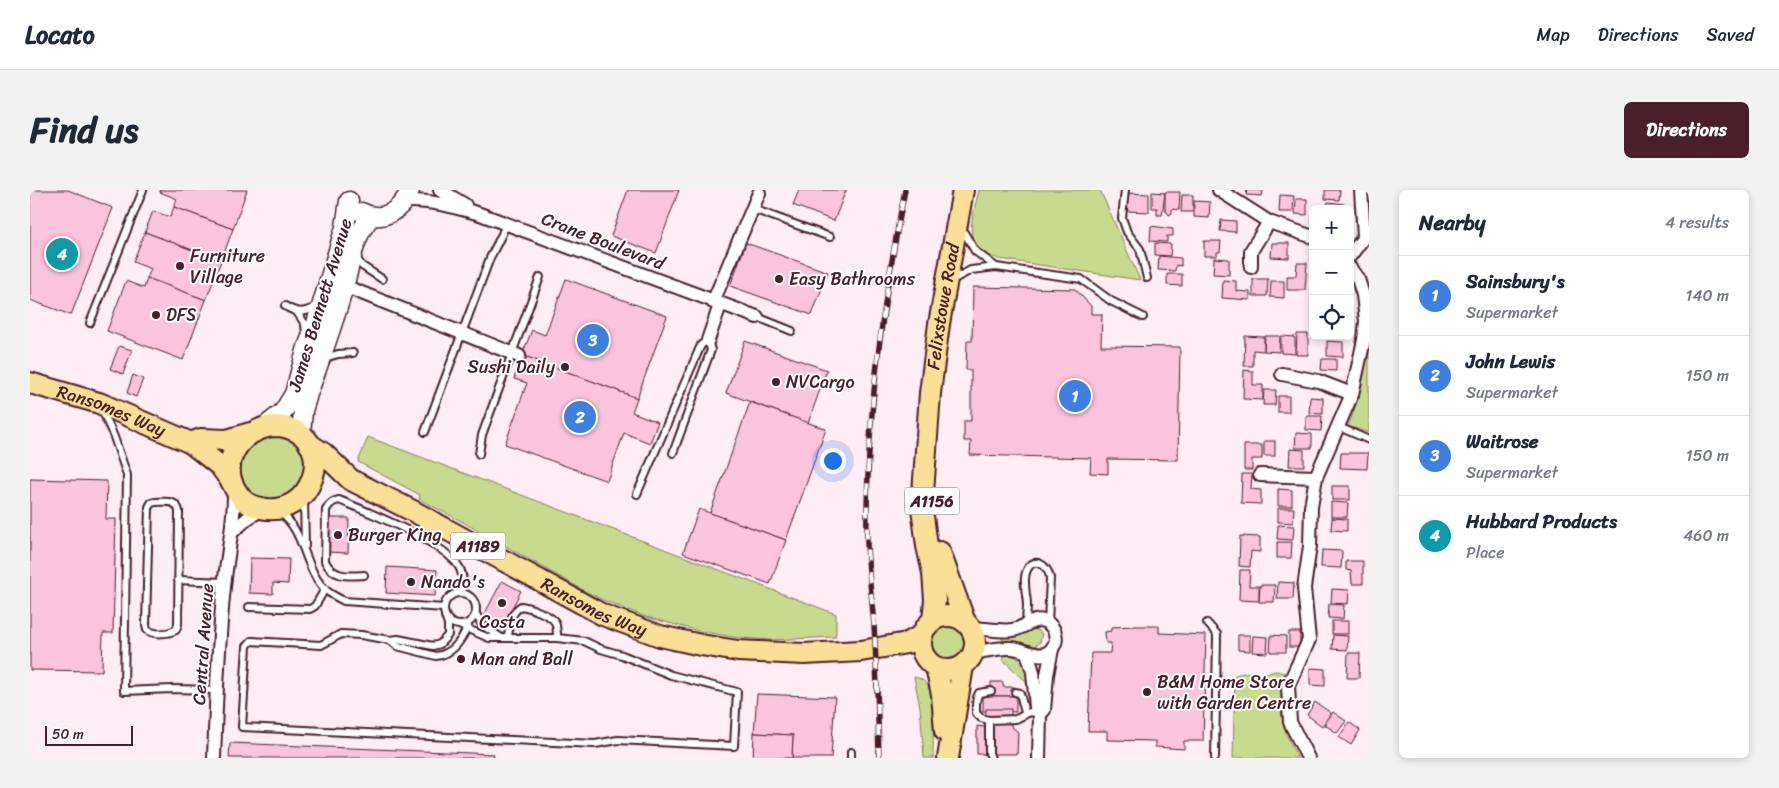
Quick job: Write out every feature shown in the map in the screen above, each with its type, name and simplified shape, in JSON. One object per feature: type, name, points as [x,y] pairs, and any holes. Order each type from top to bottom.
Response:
[{"type":"main road","name":"Felixstowe Road","points":[[928,628],[935,600],[934,573],[927,546],[922,508],[928,424],[944,285],[963,190]]},
{"type":"main road","name":"Ransomes Way","points":[[30,382],[99,403],[191,443],[220,466],[233,484]]},
{"type":"main road","name":"Felixstowe Road","points":[[928,424],[933,508],[938,542],[948,578],[968,625]]},
{"type":"main road","points":[[191,443],[201,439],[227,440],[273,426],[288,428],[305,439],[313,451],[315,466],[312,481],[306,492]]},
{"type":"main road","points":[[257,430],[239,443],[232,457],[230,469],[233,484],[244,501],[253,506],[269,509],[292,504],[306,492],[329,482],[351,480]]},
{"type":"main road","name":"Ransomes Way","points":[[305,439],[323,453],[351,480],[603,615],[640,629],[701,645],[738,651],[811,654],[861,651],[908,643],[928,628]]},
{"type":"main road","points":[[884,647],[910,631],[916,624],[921,610],[923,593],[920,546],[922,508]]},
{"type":"main road","points":[[950,616],[958,618],[968,625],[974,636],[975,644],[968,659],[947,758],[942,694],[934,666],[922,651],[928,628],[941,617],[950,616]]},
{"type":"main road","name":"Ransomes Way","points":[[861,651],[900,654],[934,666]]},
{"type":"main road","points":[[934,666],[945,670],[954,669],[968,659]]},
{"type":"street","name":"Crane Boulevard","points":[[440,190],[480,214]]},
{"type":"street","points":[[1219,190],[1269,222],[1309,236]]},
{"type":"street","points":[[1354,251],[1364,237],[1361,190]]},
{"type":"street","points":[[708,340],[717,303],[760,192]]},
{"type":"street","points":[[347,196],[363,213],[372,216],[382,216],[391,213],[407,196]]},
{"type":"street","name":"James Bennett Avenue","points":[[257,430],[283,412],[292,398],[306,346],[314,330],[345,227],[347,196]]},
{"type":"street","name":"Crane Boulevard","points":[[407,196],[441,203],[506,222],[757,317]]},
{"type":"street","name":"James Bennett Avenue","points":[[305,439],[303,411],[344,286],[359,232],[372,216]]},
{"type":"street","points":[[1251,266],[1251,251],[1269,222]]},
{"type":"street","points":[[1308,758],[1290,722],[1288,686],[1309,640],[1304,588],[1310,546],[1311,507],[1316,477],[1352,394],[1364,340],[1366,321],[1363,295],[1358,279],[1354,274]]},
{"type":"street","points":[[344,286],[515,355]]},
{"type":"street","points":[[1282,374],[1318,380],[1352,394]]},
{"type":"street","points":[[1260,475],[1316,477]]},
{"type":"street","name":"Central Avenue","points":[[214,758],[216,690],[224,582],[232,532],[233,484]]},
{"type":"street","points":[[232,532],[248,518],[269,509]]},
{"type":"street","points":[[968,625],[1012,630],[1034,620],[1041,620],[1053,628],[1056,642],[1052,649],[1047,675],[1044,710],[1040,714]]},
{"type":"street","points":[[968,659],[1010,648],[1021,649],[1034,655],[1041,655],[1052,649]]},
{"type":"street","points":[[1027,652],[1033,672],[1036,707],[1040,714],[1039,758]]},
{"type":"lane","points":[[90,323],[143,190]]},
{"type":"lane","points":[[1125,190],[1122,218],[1127,232],[1140,249],[1148,278]]},
{"type":"lane","points":[[752,209],[830,237]]},
{"type":"lane","points":[[957,215],[966,238],[975,251],[996,267]]},
{"type":"lane","points":[[425,432],[490,258],[506,222]]},
{"type":"lane","points":[[353,250],[362,266],[382,279]]},
{"type":"lane","points":[[944,285],[971,270],[996,267],[1081,279],[1110,301],[1143,317]]},
{"type":"lane","points":[[480,454],[482,435],[515,355],[540,277]]},
{"type":"lane","points":[[297,312],[309,311],[321,305]]},
{"type":"lane","points":[[286,306],[297,312],[302,319],[306,329],[306,346]]},
{"type":"lane","points":[[757,317],[792,331]]},
{"type":"lane","points":[[637,494],[700,345],[708,340],[711,350],[673,453]]},
{"type":"lane","points":[[320,359],[338,354],[353,353]]},
{"type":"lane","points":[[99,403],[114,437],[127,475],[124,691],[216,690]]},
{"type":"lane","points":[[1339,427],[1369,440]]},
{"type":"lane","points":[[305,552],[306,492]]},
{"type":"lane","points":[[364,575],[342,576],[334,573],[327,566],[324,554],[326,510],[335,500],[368,512],[418,536],[449,556],[459,567],[463,583],[462,593]]},
{"type":"lane","points":[[172,502],[178,507],[178,580],[178,624],[176,630],[170,633],[150,632],[147,630],[146,625],[150,503],[172,502]]},
{"type":"lane","points":[[269,509],[287,519],[305,552],[312,571],[325,589],[344,601],[444,608]]},
{"type":"lane","points":[[1026,625],[1025,574],[1027,568],[1035,563],[1041,563],[1049,571],[1048,623]]},
{"type":"lane","points":[[178,580],[224,582]]},
{"type":"lane","points":[[249,607],[310,609],[315,606],[325,589]]},
{"type":"lane","points":[[445,616],[451,623],[466,626],[486,637],[505,638],[557,638],[584,641],[671,675],[737,692],[734,746],[618,740],[595,744],[242,727],[247,646],[251,642],[321,645],[341,634],[390,640],[398,639],[427,645],[440,644],[446,638],[449,631],[445,616],[445,603],[452,595],[462,593],[472,598],[478,620],[484,627],[505,638]]},
{"type":"lane","points":[[505,638],[509,622],[521,606],[552,618],[556,625],[557,638]]},
{"type":"lane","points":[[390,640],[397,646],[442,656],[456,646],[466,626],[476,614]]},
{"type":"lane","points":[[1207,623],[1218,634],[1216,758]]},
{"type":"lane","points":[[991,691],[979,693],[977,696],[976,713],[981,718],[989,720],[1016,719],[1025,713],[1040,714]]},
{"type":"lane","points":[[1014,692],[1020,693],[1022,696],[1025,713]]},
{"type":"lane","points":[[989,720],[989,753],[992,758]]},
{"type":"green space","points":[[979,190],[1100,190],[1140,280],[999,259],[985,254],[976,245],[971,230]]},
{"type":"green space","points":[[1369,349],[1369,433],[1348,426],[1358,398]]},
{"type":"green space","points":[[271,435],[293,440],[301,447],[307,460],[307,478],[285,501],[270,501],[254,495],[242,475],[242,460],[250,446]]},
{"type":"green space","points":[[368,437],[836,614],[835,637],[770,640],[740,638],[699,631],[646,617],[603,600],[419,499],[420,495],[358,462]]},
{"type":"green space","points":[[948,627],[954,628],[959,632],[963,637],[963,649],[959,654],[954,658],[948,659],[942,658],[937,654],[933,649],[932,643],[933,637],[937,632],[942,628]]},
{"type":"green space","points":[[1031,629],[1037,630],[1042,634],[1040,642],[1035,646],[1014,641],[1003,641],[1002,635]]},
{"type":"green space","points":[[1001,654],[1012,655],[1020,661],[1030,679],[1028,683],[1004,661]]},
{"type":"green space","points":[[1276,671],[1285,673],[1281,696],[1282,717],[1288,738],[1298,758],[1233,758],[1235,675],[1250,672],[1262,674]]},
{"type":"green space","points":[[914,677],[925,682],[931,695],[933,758],[924,758],[920,707]]},
{"type":"building","points":[[30,190],[68,190],[113,208],[71,315],[30,300]]},
{"type":"building","points":[[160,190],[247,190],[233,229],[174,207],[177,199],[160,192]]},
{"type":"building","points":[[628,190],[679,190],[656,253],[611,236]]},
{"type":"building","points":[[799,190],[846,190],[834,221],[793,205]]},
{"type":"building","points":[[1247,190],[1263,190],[1262,196],[1246,195]]},
{"type":"building","points":[[1325,190],[1340,190],[1339,200],[1325,199]]},
{"type":"building","points":[[1152,192],[1165,193],[1162,215],[1157,215],[1157,208],[1152,208]]},
{"type":"building","points":[[1165,192],[1180,192],[1179,210],[1172,209],[1172,213],[1169,215],[1165,209]]},
{"type":"building","points":[[1127,193],[1149,194],[1149,212],[1126,211]]},
{"type":"building","points":[[1182,195],[1193,195],[1193,212],[1181,212]]},
{"type":"building","points":[[1280,195],[1294,196],[1293,212],[1279,212]]},
{"type":"building","points":[[1296,199],[1307,199],[1307,215],[1295,214]]},
{"type":"building","points":[[1194,201],[1210,202],[1209,218],[1194,217]]},
{"type":"building","points":[[1328,202],[1344,204],[1344,205],[1328,205]]},
{"type":"building","points":[[174,207],[233,229],[221,261],[145,232],[153,211],[170,217]]},
{"type":"building","points":[[1221,220],[1236,221],[1236,232],[1220,231]]},
{"type":"building","points":[[1151,226],[1173,229],[1173,236],[1167,236],[1167,242],[1150,241]]},
{"type":"building","name":"Furniture Village","points":[[145,232],[221,261],[206,300],[147,278],[151,269],[133,262]]},
{"type":"building","points":[[1204,241],[1221,241],[1220,252],[1217,252],[1217,256],[1204,256]]},
{"type":"building","name":"Easy Bathrooms","points":[[746,243],[828,272],[812,315],[730,286]]},
{"type":"building","points":[[1155,243],[1171,244],[1170,256],[1155,255]]},
{"type":"building","points":[[1272,243],[1289,243],[1289,258],[1271,257]]},
{"type":"building","points":[[1159,256],[1181,258],[1181,266],[1176,265],[1175,271],[1158,270]]},
{"type":"building","points":[[1214,258],[1229,259],[1229,275],[1213,274]]},
{"type":"building","points":[[1297,263],[1307,263],[1305,290],[1287,290],[1287,276],[1296,276]]},
{"type":"building","points":[[1167,274],[1182,274],[1182,286],[1167,285]]},
{"type":"building","name":"DFS","points":[[147,278],[206,300],[183,360],[107,331],[126,281],[144,288]]},
{"type":"building","points":[[566,279],[667,316],[637,398],[522,355],[532,330],[545,335]]},
{"type":"building","points":[[1253,279],[1268,279],[1267,296],[1253,296]]},
{"type":"building","points":[[1223,280],[1236,281],[1236,291],[1250,292],[1250,300],[1222,298]]},
{"type":"building","points":[[1271,281],[1284,281],[1284,298],[1270,297]]},
{"type":"building","points":[[973,287],[1075,289],[1091,306],[1091,314],[1102,314],[1101,346],[1180,347],[1178,460],[1108,459],[1108,474],[1090,473],[1091,458],[970,455],[971,441],[964,441],[964,421],[971,421],[971,370],[966,370],[967,341],[972,341]]},
{"type":"building","points":[[1297,334],[1308,334],[1308,355],[1296,355]]},
{"type":"building","points":[[1245,336],[1264,337],[1264,351],[1253,350],[1253,366],[1244,366]]},
{"type":"building","points":[[1265,336],[1280,336],[1279,352],[1264,351]]},
{"type":"building","points":[[1281,336],[1295,337],[1295,354],[1281,353]]},
{"type":"building","name":"NVCargo","points":[[745,341],[827,370],[808,423],[726,393]]},
{"type":"building","points":[[1327,341],[1343,342],[1343,357],[1327,356]]},
{"type":"building","points":[[119,346],[132,350],[123,374],[110,369]]},
{"type":"building","points":[[522,355],[637,398],[632,412],[658,422],[650,443],[624,433],[607,481],[505,444],[527,383],[514,379]]},
{"type":"building","points":[[1322,359],[1336,359],[1336,371],[1321,370]]},
{"type":"building","points":[[1244,370],[1253,371],[1253,385],[1263,385],[1263,400],[1243,399]]},
{"type":"building","points":[[133,375],[143,379],[136,397],[127,393]]},
{"type":"building","points":[[1264,390],[1276,390],[1275,405],[1263,405]]},
{"type":"building","points":[[1278,396],[1289,396],[1289,412],[1278,412]]},
{"type":"building","points":[[1310,397],[1323,398],[1323,414],[1309,413]]},
{"type":"building","points":[[750,402],[826,429],[786,540],[710,513]]},
{"type":"building","points":[[1306,416],[1322,416],[1321,431],[1306,430]]},
{"type":"building","points":[[1296,433],[1312,434],[1312,448],[1295,448]]},
{"type":"building","points":[[1264,441],[1275,441],[1275,456],[1264,456]]},
{"type":"building","points":[[1244,445],[1262,445],[1262,459],[1252,459],[1252,470],[1244,470]]},
{"type":"building","points":[[1290,449],[1304,450],[1304,466],[1289,466]]},
{"type":"building","points":[[1341,453],[1368,453],[1367,469],[1340,468]]},
{"type":"building","points":[[1242,474],[1252,474],[1251,489],[1261,490],[1261,504],[1241,503]]},
{"type":"building","points":[[30,479],[107,481],[106,519],[116,519],[113,633],[103,633],[102,671],[30,670]]},
{"type":"building","points":[[1332,486],[1350,486],[1350,500],[1332,500]]},
{"type":"building","points":[[1278,489],[1292,490],[1292,506],[1278,506]]},
{"type":"building","points":[[1331,502],[1348,503],[1347,517],[1331,517]]},
{"type":"building","points":[[1278,508],[1294,508],[1293,523],[1278,522]]},
{"type":"building","points":[[699,509],[786,540],[770,584],[683,553]]},
{"type":"building","name":"Burger King","points":[[328,518],[349,518],[348,553],[326,552]]},
{"type":"building","points":[[1332,518],[1347,519],[1347,531],[1331,530]]},
{"type":"building","points":[[1278,525],[1294,526],[1293,540],[1277,539]]},
{"type":"building","points":[[1240,536],[1260,537],[1260,552],[1251,551],[1250,567],[1239,566]]},
{"type":"building","points":[[1277,542],[1292,542],[1291,558],[1277,558]]},
{"type":"building","points":[[1322,550],[1342,551],[1341,568],[1321,567]]},
{"type":"building","points":[[250,558],[289,559],[288,584],[273,583],[273,594],[249,593]]},
{"type":"building","points":[[1346,561],[1363,561],[1363,584],[1352,584],[1351,571],[1346,570]]},
{"type":"building","name":"Nando's","points":[[387,567],[437,570],[435,596],[386,593]]},
{"type":"building","points":[[1240,570],[1250,570],[1249,586],[1259,586],[1259,601],[1239,600]]},
{"type":"building","name":"Costa","points":[[502,581],[521,591],[503,625],[484,615]]},
{"type":"building","points":[[1278,582],[1294,583],[1293,599],[1277,599]]},
{"type":"building","points":[[1260,585],[1275,585],[1274,602],[1259,602]]},
{"type":"building","points":[[1332,589],[1349,590],[1348,604],[1331,603]]},
{"type":"building","points":[[1329,604],[1344,605],[1343,619],[1328,618]]},
{"type":"building","points":[[1332,621],[1348,621],[1348,634],[1332,634]]},
{"type":"building","name":"B&M Home Store with Garden Centre","points":[[1159,626],[1159,633],[1206,635],[1203,741],[1184,741],[1184,749],[1155,747],[1155,741],[1107,740],[1107,731],[1088,731],[1091,653],[1110,653],[1111,643],[1106,643],[1105,632],[1111,631],[1111,627]]},
{"type":"building","points":[[1289,632],[1300,632],[1300,647],[1289,647]]},
{"type":"building","points":[[1238,635],[1250,635],[1250,651],[1238,650]]},
{"type":"building","points":[[1271,635],[1286,636],[1286,652],[1270,652]]},
{"type":"building","points":[[1333,635],[1348,636],[1347,650],[1332,649]]},
{"type":"building","points":[[1253,636],[1268,637],[1267,653],[1252,652]]},
{"type":"building","points":[[1348,653],[1360,653],[1359,678],[1347,678]]},
{"type":"building","points":[[1310,668],[1325,669],[1325,686],[1310,685]]},
{"type":"building","points":[[991,682],[1003,682],[1003,687],[1015,687],[1014,696],[991,696]]},
{"type":"building","points":[[757,694],[835,697],[831,758],[792,758],[793,735],[754,733]]},
{"type":"building","points":[[983,696],[1016,696],[1016,712],[983,711]]},
{"type":"building","points":[[1315,702],[1331,713],[1322,726],[1307,715]]},
{"type":"building","points":[[986,709],[1011,709],[1011,726],[1018,732],[1017,754],[977,754],[977,726],[985,727]]},
{"type":"building","points":[[1333,712],[1346,721],[1337,733],[1325,725]]},
{"type":"building","points":[[1349,722],[1360,730],[1351,745],[1339,737]]},
{"type":"building","points":[[754,733],[793,735],[792,758],[753,758]]},
{"type":"building","points":[[230,743],[494,754],[493,758],[229,758]]},
{"type":"railway","points":[[879,758],[875,642],[867,543],[869,454],[882,321],[905,190]]},
{"type":"place","name":"Hubbard Products","points":[[62,254]]},
{"type":"place","name":"Furniture Village","points":[[180,266]]},
{"type":"place","name":"Easy Bathrooms","points":[[779,279]]},
{"type":"place","name":"DFS","points":[[156,315]]},
{"type":"place","name":"Waitrose","points":[[593,340]]},
{"type":"place","name":"Sushi Daily","points":[[565,367]]},
{"type":"place","name":"NVCargo","points":[[776,382]]},
{"type":"place","name":"Sainsbury's","points":[[1075,396]]},
{"type":"place","name":"John Lewis","points":[[580,417]]},
{"type":"place","name":"Burger King","points":[[338,535]]},
{"type":"place","name":"Nando's","points":[[411,582]]},
{"type":"place","name":"Costa","points":[[502,603]]},
{"type":"place","name":"Man and Ball","points":[[461,659]]},
{"type":"place","name":"B&M Home Store with Garden Centre","points":[[1147,692]]}]
